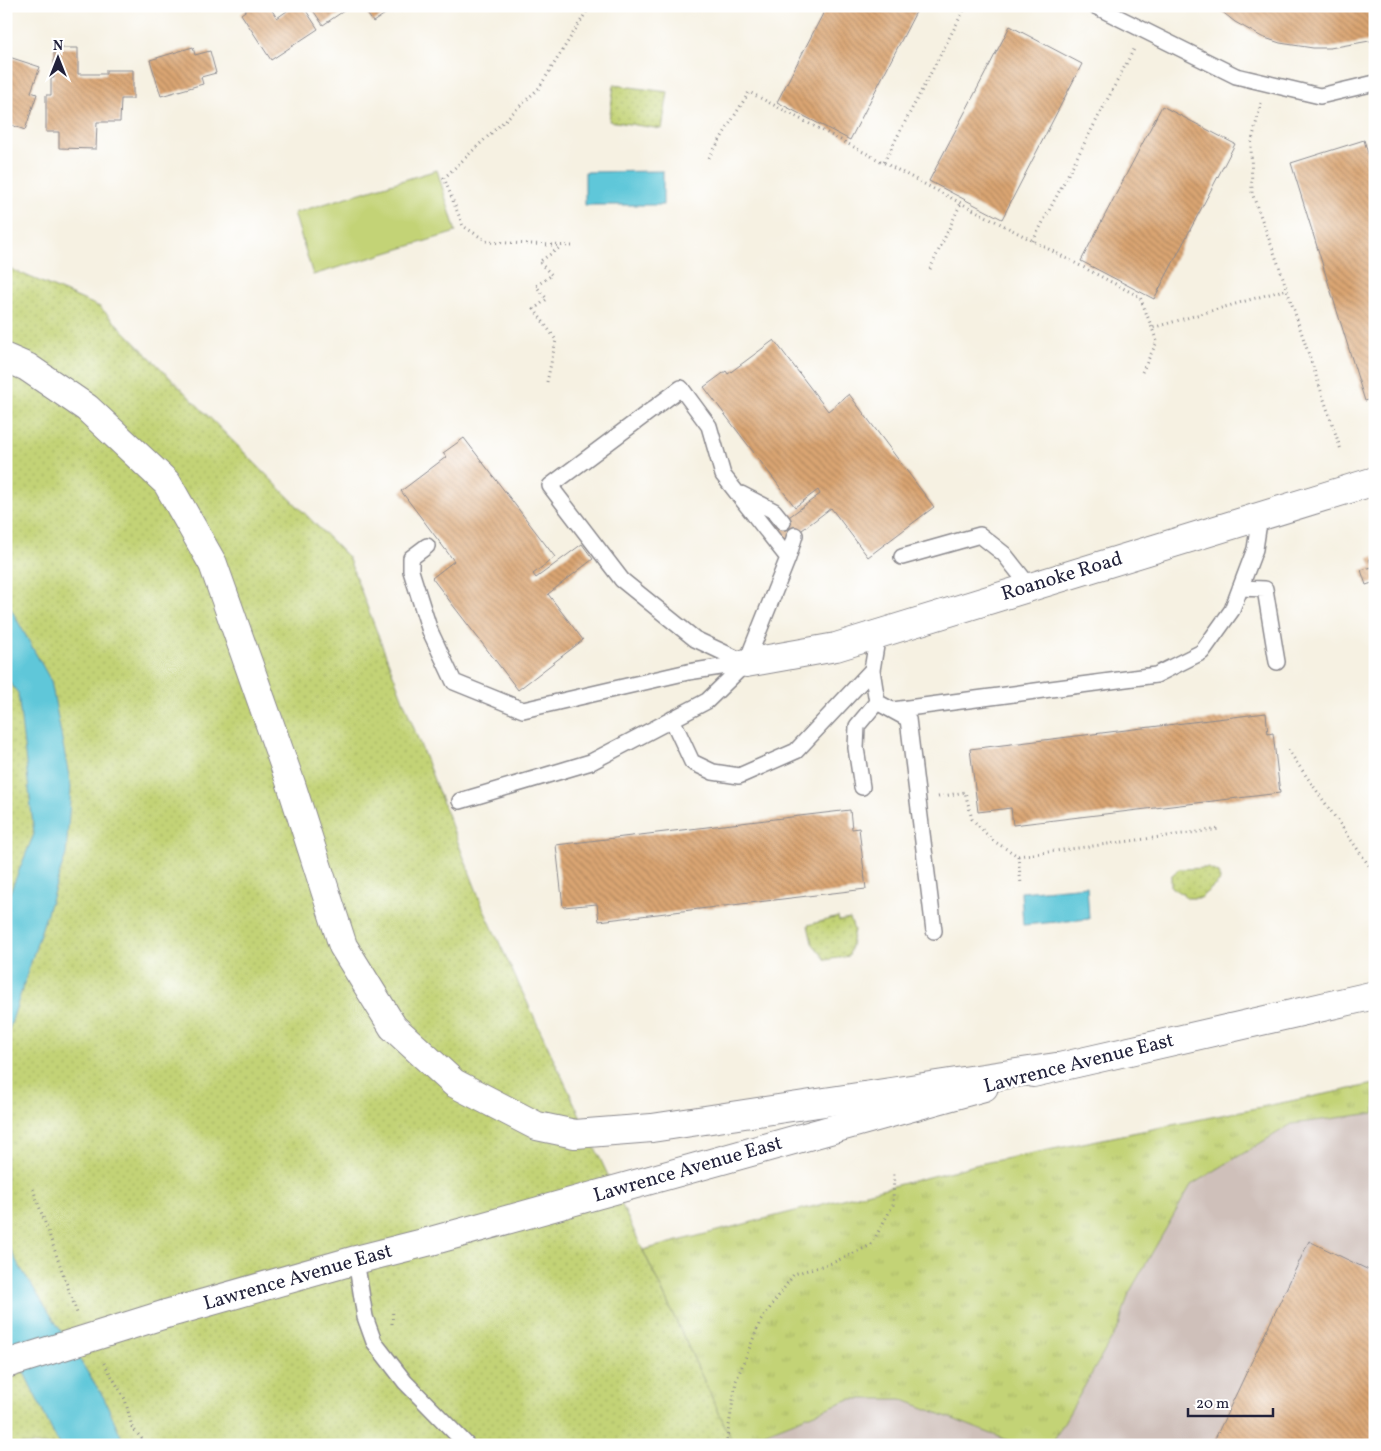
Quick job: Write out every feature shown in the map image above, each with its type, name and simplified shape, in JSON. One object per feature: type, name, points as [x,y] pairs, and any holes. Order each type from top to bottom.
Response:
[{"type":"main road","points":[[6,358],[27,367],[88,408],[167,483],[213,564],[291,784],[343,946],[393,1027],[454,1083],[537,1126],[575,1134],[652,1128],[1056,1067]]},
{"type":"main road","name":"Roanoke Road","points":[[746,663],[836,647],[1375,481]]},
{"type":"main road","name":"Lawrence Avenue East","points":[[6,1364],[166,1314],[356,1260],[478,1229],[1056,1067],[1375,995]]},
{"type":"lane","points":[[1104,8],[1236,76],[1320,96],[1375,83]]},
{"type":"lane","points":[[746,663],[695,639],[622,580],[550,486],[681,388],[709,426],[723,474],[788,558]]},
{"type":"lane","points":[[736,491],[774,511],[783,522]]},
{"type":"lane","points":[[893,710],[1156,675],[1202,652],[1232,610],[1255,549],[1260,516]]},
{"type":"lane","points":[[460,801],[590,762],[707,701],[746,663],[788,558],[795,535]]},
{"type":"lane","points":[[902,557],[980,535],[1004,554],[1030,587]]},
{"type":"lane","points":[[427,546],[411,558],[411,571],[430,631],[454,682],[523,710],[688,672],[746,663]]},
{"type":"lane","points":[[1240,588],[1265,589],[1277,662]]},
{"type":"lane","points":[[878,634],[872,670],[878,702]]},
{"type":"lane","points":[[672,719],[692,762],[713,772],[740,776],[796,751],[872,670]]},
{"type":"lane","points":[[878,702],[908,719],[934,931]]},
{"type":"lane","points":[[862,787],[856,748],[858,726],[878,702]]},
{"type":"lane","points":[[356,1260],[366,1317],[374,1342],[405,1382],[466,1445]]},
{"type":"path","points":[[572,246],[488,242],[463,226],[444,178],[538,88],[590,6]]},
{"type":"path","points":[[884,162],[966,6]]},
{"type":"path","points":[[1033,241],[1144,30]]},
{"type":"path","points":[[1266,83],[1251,145],[1252,193],[1341,450]]},
{"type":"path","points":[[708,158],[749,92],[1140,297],[1157,342],[1142,372]]},
{"type":"path","points":[[930,269],[961,203]]},
{"type":"path","points":[[547,382],[556,340],[534,309],[548,299],[536,286],[552,275],[538,262],[562,246]]},
{"type":"path","points":[[1152,328],[1286,289]]},
{"type":"path","points":[[1288,750],[1375,874]]},
{"type":"path","points":[[918,800],[965,792],[972,819],[992,840],[1018,856],[1220,829]]},
{"type":"path","points":[[1018,856],[1021,884]]},
{"type":"path","points":[[726,1445],[736,1381],[760,1322],[794,1274],[832,1263],[870,1245],[893,1205],[894,1171]]},
{"type":"shaded area","points":[[1375,1113],[1375,1445],[1051,1445],[1119,1326],[1129,1293],[1191,1185],[1292,1124]]},
{"type":"shaded area","points":[[850,1399],[901,1399],[1020,1445],[736,1445]]},
{"type":"green space","points":[[614,85],[668,92],[662,129],[609,121]]},
{"type":"green space","points":[[437,170],[456,232],[313,275],[294,213]]},
{"type":"green space","points":[[6,267],[100,307],[348,557],[484,910],[734,1445],[6,1445]]},
{"type":"green space","points":[[1208,868],[1219,873],[1220,881],[1200,898],[1188,898],[1171,887],[1171,876],[1179,869]]},
{"type":"green space","points":[[838,917],[839,921],[850,919],[854,930],[849,956],[826,960],[812,943],[808,925]]},
{"type":"green space","points":[[1375,1084],[1375,1113],[1292,1124],[1191,1185],[1129,1293],[1119,1326],[1051,1445],[1020,1445],[901,1399],[850,1399],[734,1445],[643,1250],[979,1164]]},
{"type":"water","points":[[663,171],[663,205],[585,205],[585,172]]},
{"type":"water","points":[[6,600],[51,681],[71,787],[66,854],[6,1039],[6,902],[34,834],[18,693],[6,678]]},
{"type":"water","points":[[1087,886],[1089,919],[1023,925],[1021,892]]},
{"type":"water","points":[[6,1241],[18,1264],[104,1398],[125,1445],[59,1445],[18,1360],[6,1349]]},
{"type":"building","points":[[252,6],[269,6],[277,18],[294,6],[303,6],[318,29],[271,60],[241,14]]},
{"type":"building","points":[[310,6],[351,6],[323,25]]},
{"type":"building","points":[[362,6],[397,6],[373,22]]},
{"type":"building","points":[[827,6],[919,6],[850,140],[777,102]]},
{"type":"building","points":[[1215,6],[1375,6],[1375,40],[1330,48],[1313,48],[1280,43],[1262,37],[1235,22]]},
{"type":"building","points":[[1010,26],[1082,64],[1002,219],[929,181]]},
{"type":"building","points":[[193,47],[195,55],[210,51],[216,73],[201,77],[203,84],[161,96],[150,60]]},
{"type":"building","points":[[54,48],[78,48],[78,74],[106,74],[106,70],[133,70],[133,99],[121,99],[120,122],[97,122],[96,149],[59,148],[59,132],[46,132],[46,95],[51,95],[51,78],[54,78]]},
{"type":"building","points":[[6,56],[40,67],[31,92],[37,94],[25,130],[6,123]]},
{"type":"building","points":[[1162,106],[1235,144],[1154,299],[1081,261]]},
{"type":"building","points":[[1364,140],[1375,176],[1375,398],[1365,401],[1291,163]]},
{"type":"building","points":[[774,340],[828,411],[849,394],[934,507],[868,557],[831,508],[785,543],[774,528],[820,494],[818,490],[795,507],[704,387],[726,371],[728,374]]},
{"type":"building","points":[[464,438],[555,557],[533,574],[536,578],[582,544],[593,559],[548,594],[583,640],[518,690],[432,578],[454,561],[401,491],[446,457],[443,453]]},
{"type":"building","points":[[1375,556],[1375,582],[1366,585],[1361,570],[1372,567],[1369,558]]},
{"type":"building","points":[[1266,713],[1268,734],[1273,733],[1280,793],[1013,825],[1011,808],[978,812],[970,749]]},
{"type":"building","points":[[850,810],[852,829],[859,828],[866,889],[599,921],[597,904],[563,907],[556,845]]},
{"type":"building","points":[[1309,1241],[1375,1273],[1375,1445],[1212,1445]]}]
